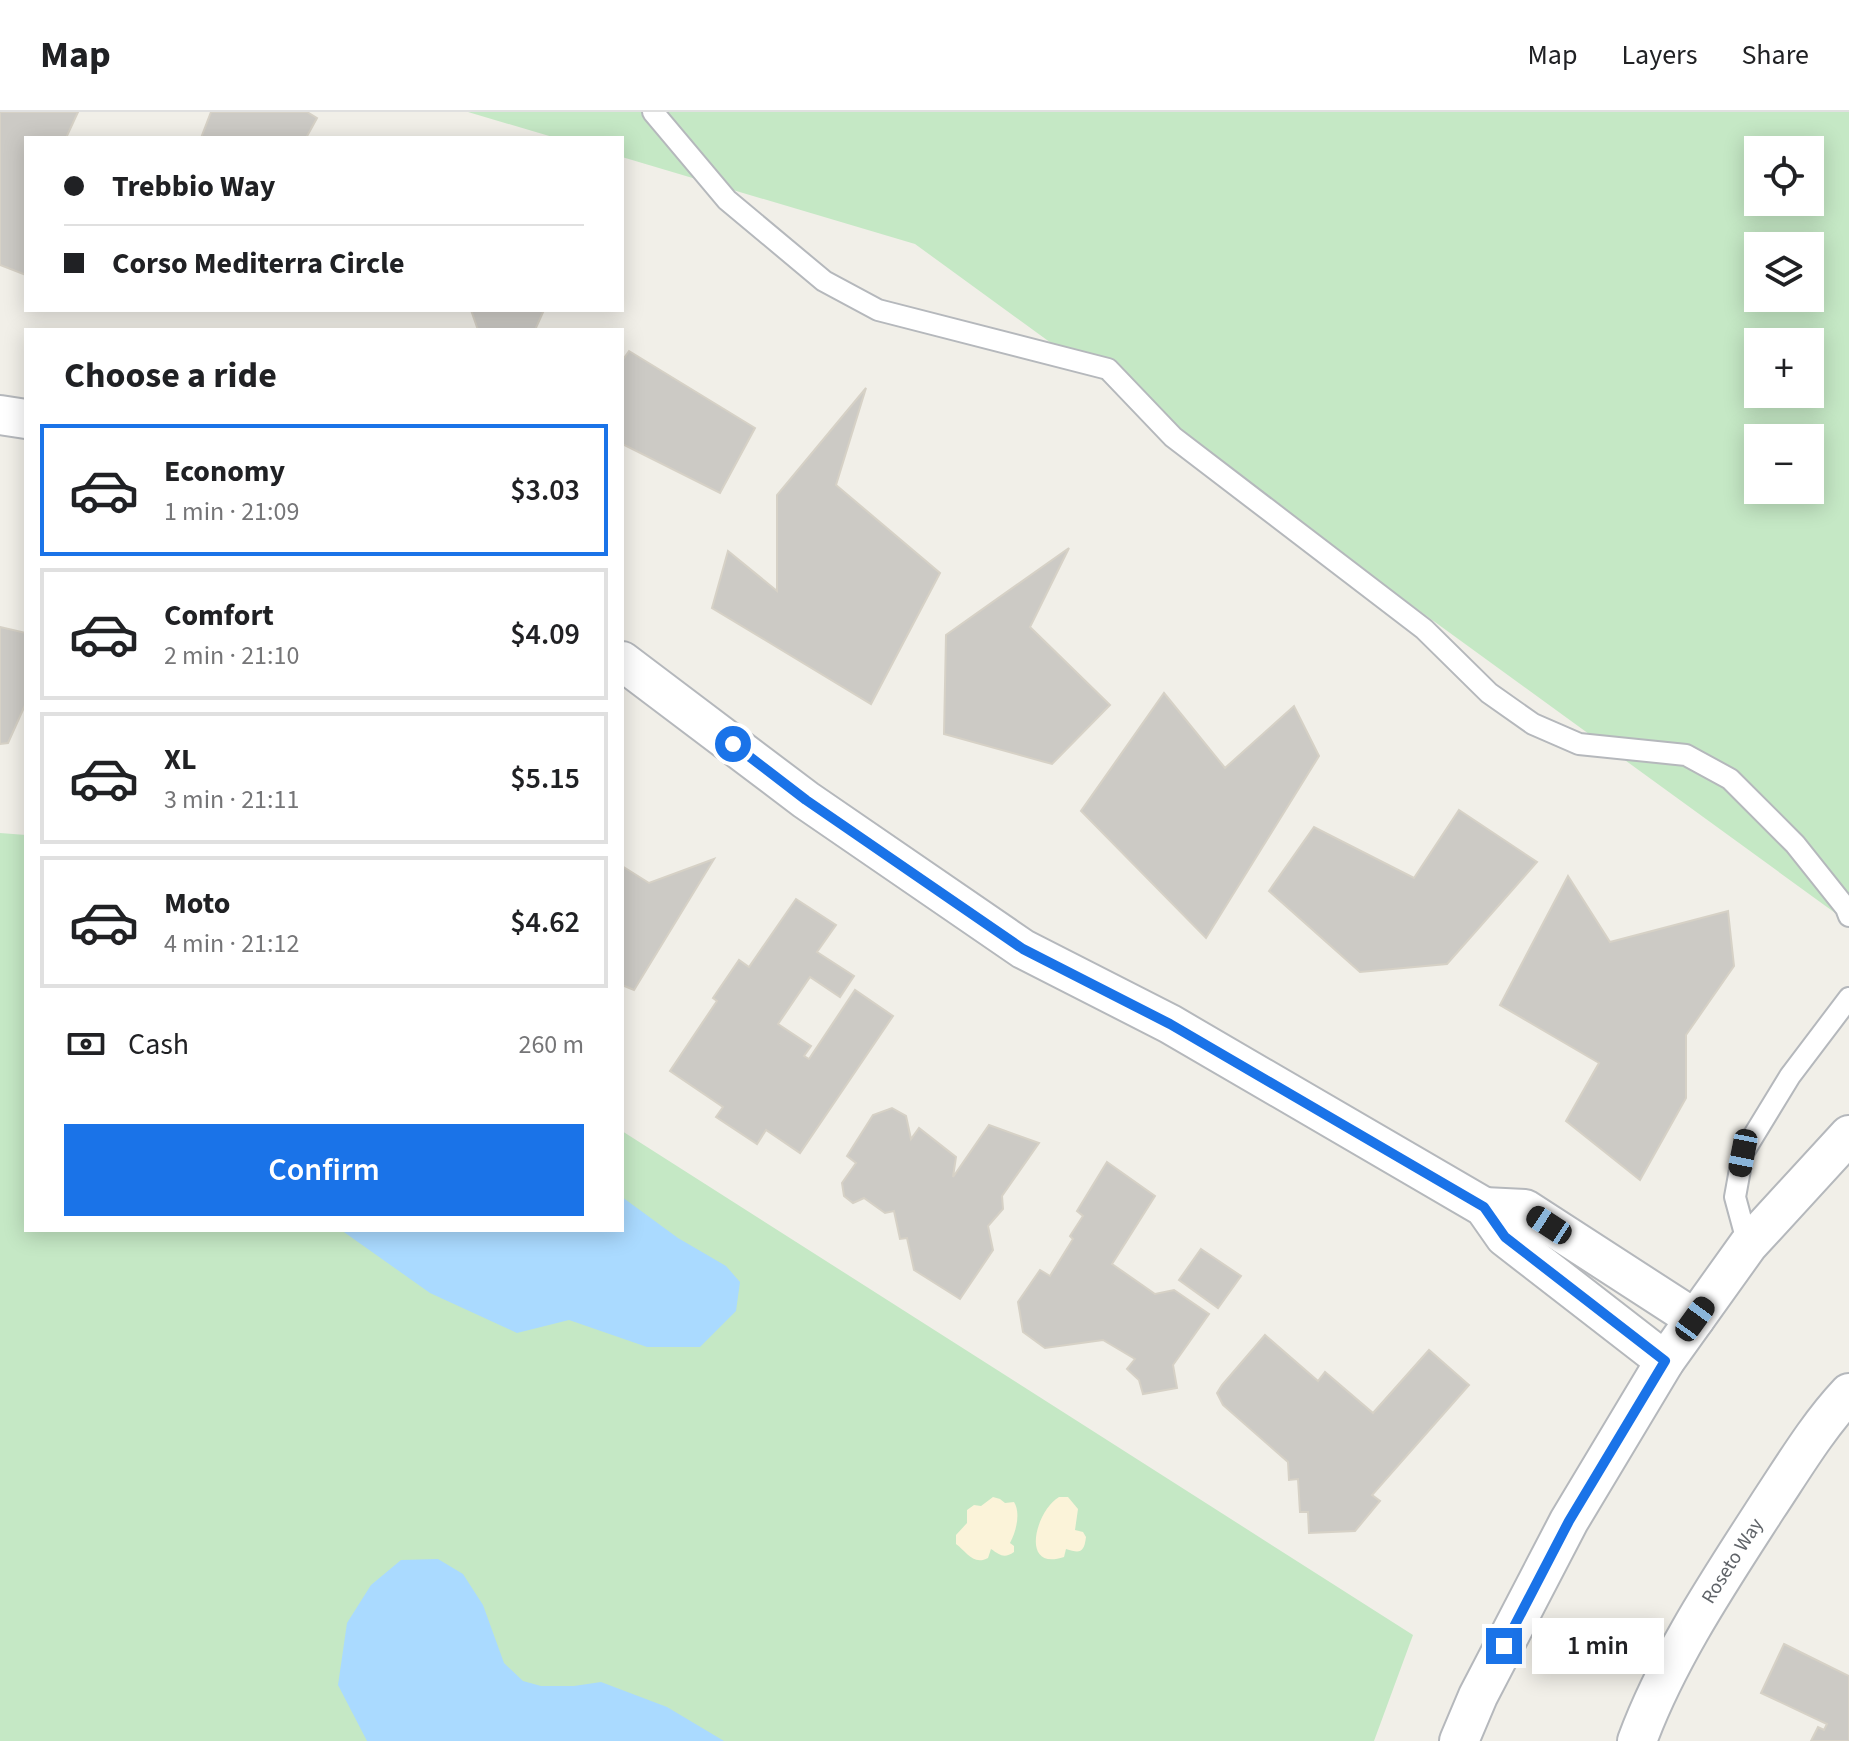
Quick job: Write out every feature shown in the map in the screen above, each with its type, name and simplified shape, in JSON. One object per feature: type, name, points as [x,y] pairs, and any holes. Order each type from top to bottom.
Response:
[{"type":"street","points":[[0,415],[24,419]]},
{"type":"street","points":[[624,663],[806,800],[1023,949],[1170,1024],[1484,1207],[1505,1237],[1665,1361]]},
{"type":"street","points":[[1459,1741],[1478,1696],[1569,1521],[1665,1361],[1748,1245],[1849,1135]]},
{"type":"street","points":[[1484,1207],[1525,1209],[1695,1319]]},
{"type":"street","name":"Roseto Way","points":[[1637,1741],[1649,1708],[1721,1578],[1826,1417],[1849,1393]]},
{"type":"lane","points":[[653,112],[727,200],[824,281],[878,310],[1108,369],[1173,437],[1412,619],[1489,693],[1533,724],[1579,744],[1686,755],[1730,779],[1795,844],[1846,908],[1849,916]]},
{"type":"lane","points":[[1748,1245],[1735,1197],[1743,1153],[1790,1076],[1849,998]]},
{"type":"green space","points":[[468,112],[1849,112],[1849,923],[915,244],[624,158],[624,136],[549,136]]},
{"type":"green space","points":[[0,833],[24,835],[24,1232],[624,1232],[624,1132],[1413,1635],[1374,1741],[0,1741]]},
{"type":"sand","points":[[993,1497],[1005,1503],[1014,1502],[1016,1506],[1017,1522],[1010,1543],[1014,1546],[1014,1552],[1002,1555],[991,1549],[988,1558],[978,1560],[956,1544],[956,1535],[967,1523],[967,1510],[974,1505],[981,1506]]},
{"type":"sand","points":[[1059,1497],[1068,1497],[1078,1509],[1075,1530],[1083,1532],[1086,1537],[1080,1551],[1066,1549],[1064,1557],[1050,1559],[1041,1556],[1036,1538],[1044,1514]]},
{"type":"water","points":[[624,1198],[678,1238],[726,1266],[740,1282],[736,1311],[700,1347],[647,1347],[569,1320],[517,1333],[430,1293],[344,1232],[624,1232]]},
{"type":"water","points":[[438,1559],[463,1574],[483,1605],[504,1663],[523,1681],[541,1686],[601,1682],[667,1707],[724,1741],[367,1741],[338,1685],[347,1623],[371,1585],[401,1560]]},
{"type":"building","points":[[0,112],[78,112],[67,136],[24,136],[24,274],[0,265]]},
{"type":"building","points":[[211,112],[307,112],[317,118],[307,136],[202,136]]},
{"type":"building","points":[[472,312],[543,312],[536,328],[477,328]]},
{"type":"building","points":[[629,351],[755,428],[720,493],[624,445],[624,358]]},
{"type":"building","points":[[866,388],[836,485],[940,573],[871,704],[712,608],[728,551],[777,591],[777,495]]},
{"type":"building","points":[[1069,548],[1030,627],[1110,705],[1052,764],[944,734],[946,635]]},
{"type":"building","points":[[0,627],[24,633],[24,707],[8,743],[0,744]]},
{"type":"building","points":[[1164,693],[1225,768],[1294,706],[1319,756],[1206,938],[1081,811]]},
{"type":"building","points":[[1459,810],[1537,862],[1447,964],[1360,972],[1269,891],[1314,827],[1414,878]]},
{"type":"building","points":[[714,859],[634,990],[624,986],[624,867],[649,883]]},
{"type":"building","points":[[1568,876],[1610,942],[1728,911],[1734,966],[1686,1035],[1686,1098],[1640,1180],[1566,1121],[1599,1063],[1500,1005]]},
{"type":"building","points":[[796,899],[836,925],[817,952],[854,976],[840,997],[810,977],[778,1024],[811,1046],[804,1056],[809,1059],[855,990],[893,1016],[800,1153],[766,1130],[757,1144],[716,1117],[723,1107],[670,1071],[717,1001],[713,998],[739,960],[749,967]]},
{"type":"building","points":[[892,1108],[906,1116],[911,1139],[919,1128],[956,1157],[953,1177],[989,1125],[1039,1143],[1002,1196],[1003,1209],[988,1226],[993,1250],[960,1299],[914,1270],[907,1238],[900,1239],[894,1211],[885,1213],[864,1198],[853,1203],[844,1196],[842,1183],[856,1163],[847,1156],[873,1115]]},
{"type":"building","points":[[1107,1162],[1155,1196],[1112,1264],[1155,1294],[1174,1290],[1209,1314],[1173,1365],[1177,1388],[1143,1394],[1139,1380],[1127,1369],[1135,1359],[1103,1340],[1045,1348],[1023,1332],[1018,1302],[1040,1270],[1050,1276],[1083,1216],[1077,1211]]},
{"type":"building","points":[[1201,1249],[1241,1276],[1218,1308],[1179,1280]]},
{"type":"building","points":[[1265,1335],[1318,1381],[1325,1372],[1373,1413],[1429,1350],[1469,1385],[1372,1495],[1380,1501],[1355,1531],[1309,1533],[1308,1512],[1300,1512],[1298,1479],[1289,1480],[1288,1462],[1223,1405],[1217,1393]]},
{"type":"building","points":[[1784,1644],[1849,1676],[1849,1741],[1811,1741],[1818,1727],[1824,1730],[1827,1724],[1761,1693]]},
{"type":"route","points":[[733,744],[806,800],[1023,949],[1170,1024],[1484,1207],[1505,1237],[1665,1361],[1569,1521],[1504,1646]]}]
